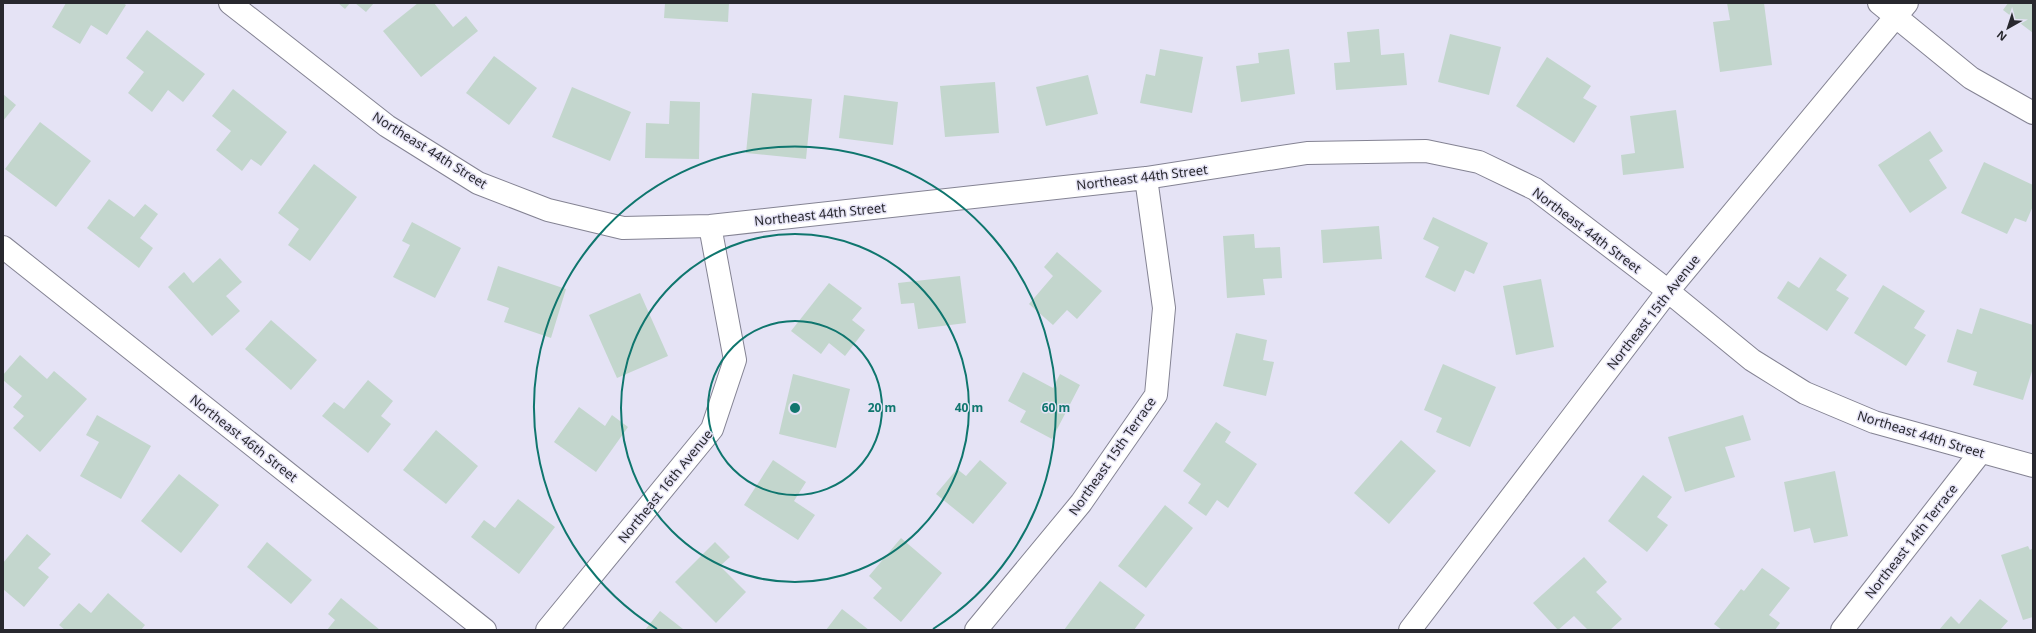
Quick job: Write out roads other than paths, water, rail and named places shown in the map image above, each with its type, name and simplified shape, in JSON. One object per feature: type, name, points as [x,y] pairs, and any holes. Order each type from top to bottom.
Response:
[{"type":"street","name":"Northeast 44th Street","points":[[230,3],[387,126],[478,183],[548,210],[623,228],[710,226],[1146,178],[1308,153],[1426,151],[1479,162],[1535,189],[1668,291],[1752,360],[1805,393],[1874,422],[1980,453],[2033,466]]},
{"type":"street","points":[[1879,3],[1901,10],[1971,78],[2033,113]]},
{"type":"street","name":"Northeast 15th Avenue","points":[[1410,630],[1668,291],[1901,10]]},
{"type":"street","name":"Northeast 15th Terrace","points":[[976,630],[1081,503],[1156,395],[1164,308],[1146,178]]},
{"type":"street","name":"Northeast 16th Avenue","points":[[546,630],[712,429],[735,360],[710,226]]},
{"type":"street","name":"Northeast 46th Street","points":[[3,247],[485,630]]},
{"type":"street","name":"Northeast 14th Terrace","points":[[1842,630],[1980,453]]}]
